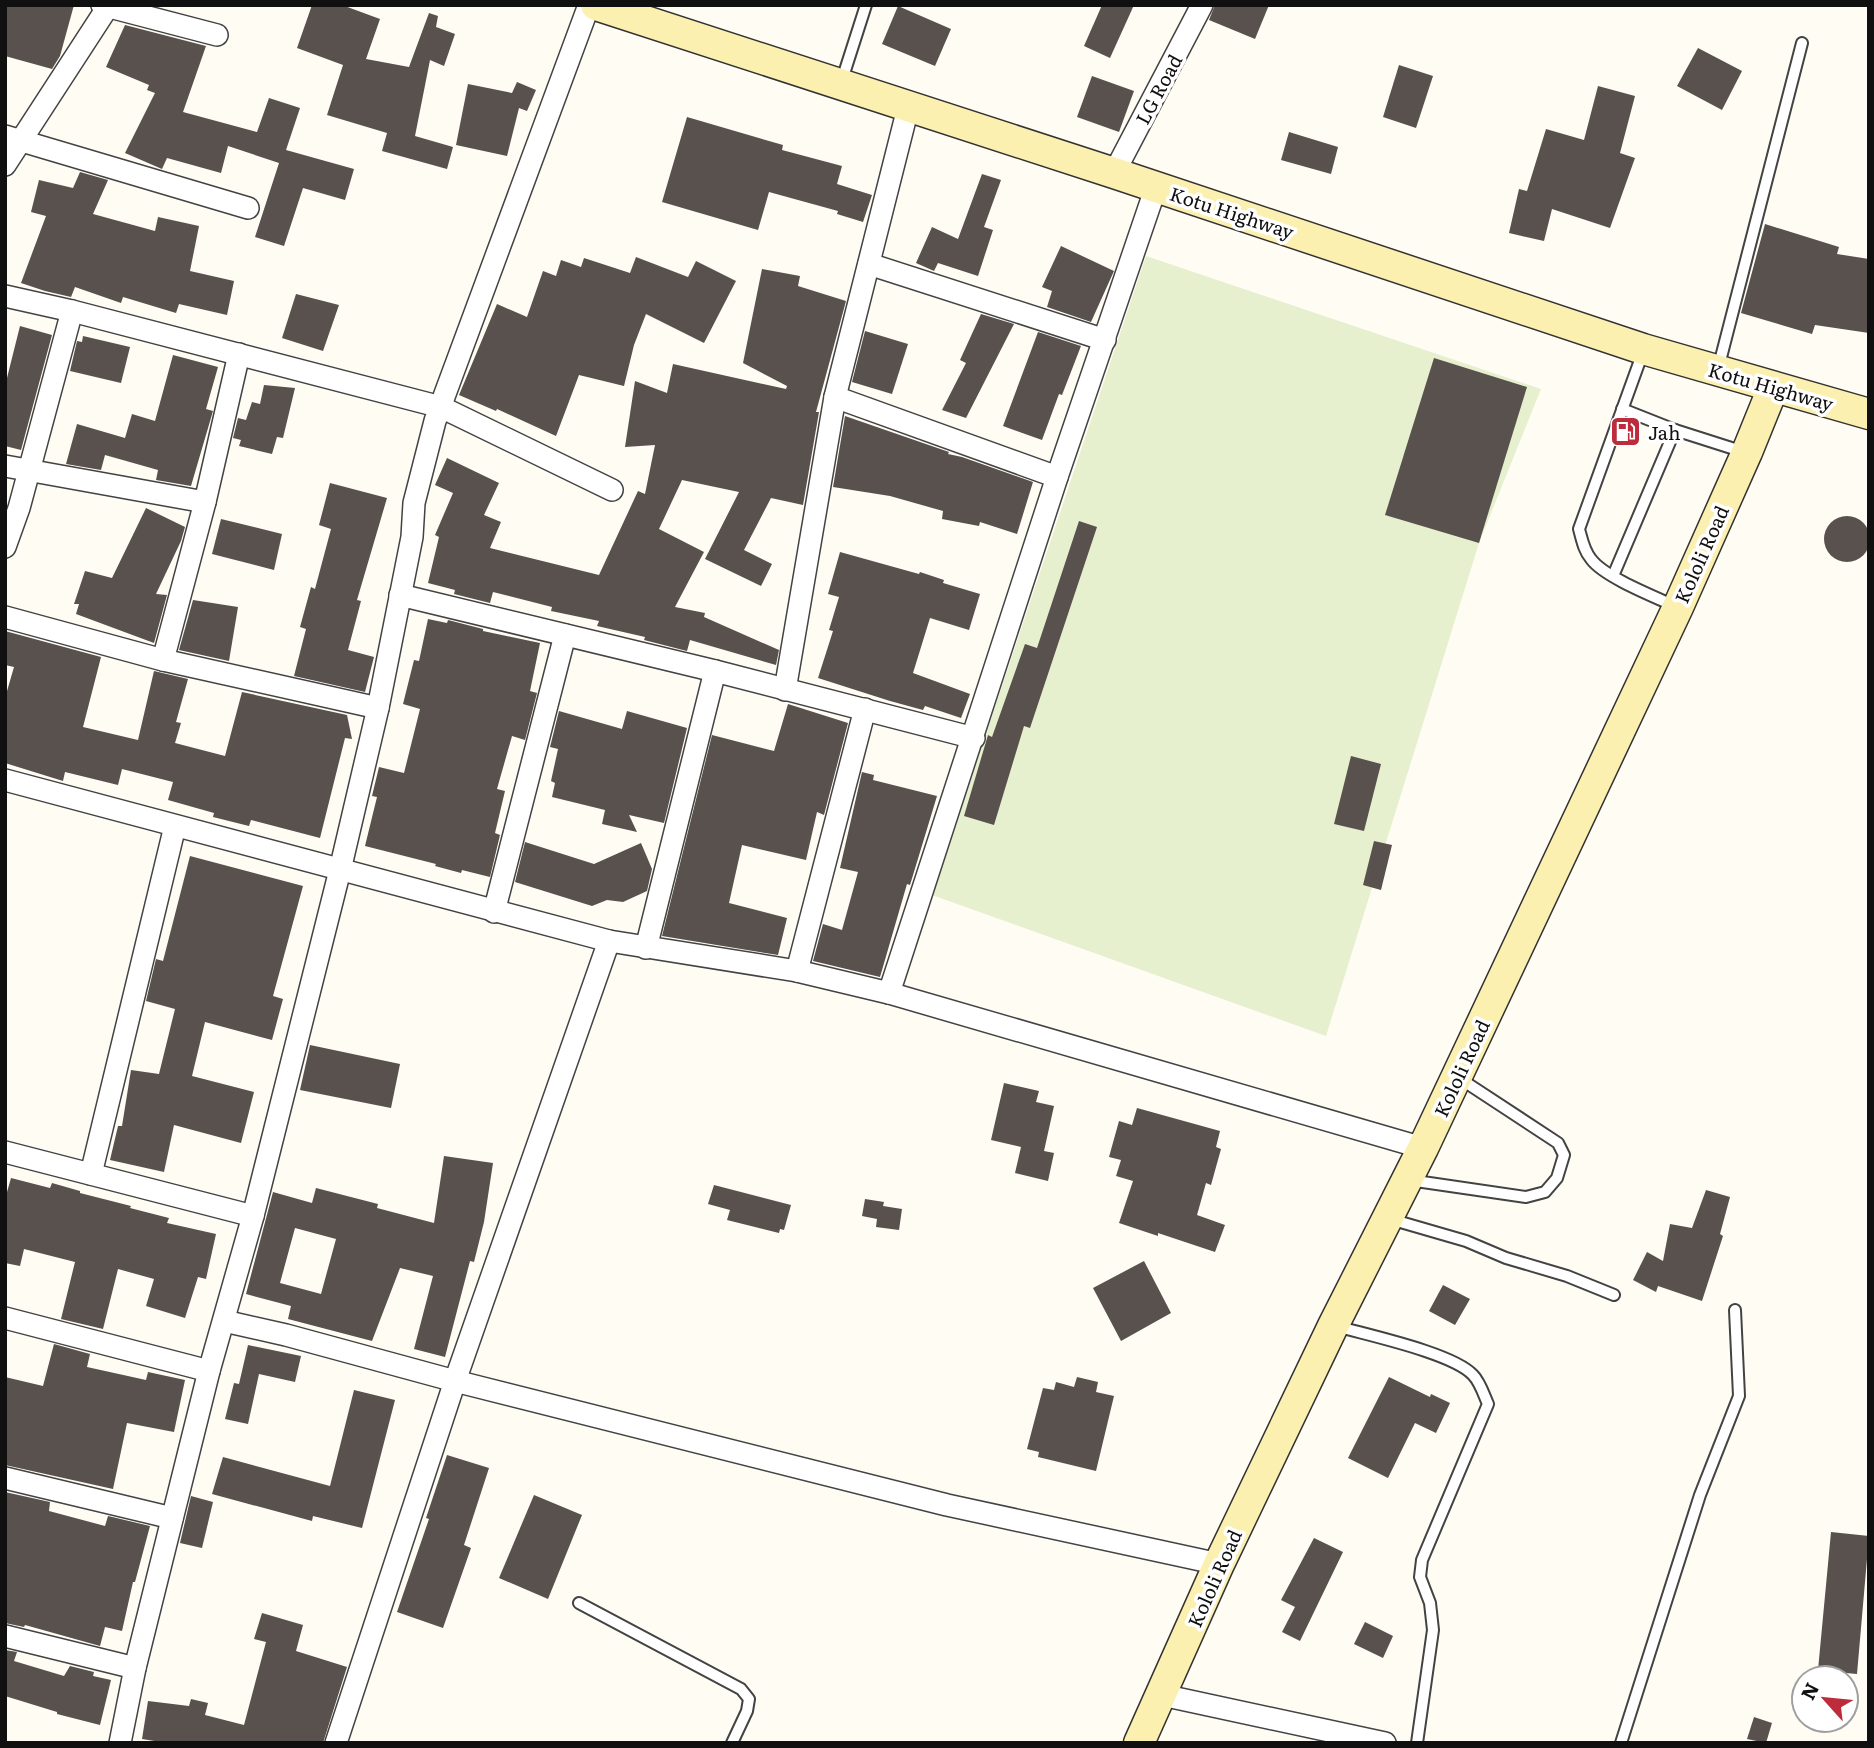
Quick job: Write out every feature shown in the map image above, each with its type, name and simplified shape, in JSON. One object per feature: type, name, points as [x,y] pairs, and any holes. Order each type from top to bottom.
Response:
[{"type":"street","points":[[120,1743],[135,1668],[209,1371],[253,1216],[340,870],[378,708],[412,537],[414,503],[435,421],[589,5]]},
{"type":"street","name":"Kotu Highway","points":[[596,5],[1643,349],[1869,414]]},
{"type":"street","name":"LG Road","points":[[1114,173],[1202,5]]},
{"type":"street","points":[[5,165],[14,138],[106,6],[217,35]]},
{"type":"street","points":[[785,690],[835,397],[908,108]]},
{"type":"street","points":[[14,138],[248,208]]},
{"type":"street","points":[[889,993],[1156,187]]},
{"type":"street","points":[[869,264],[1105,340]]},
{"type":"street","points":[[5,296],[440,407],[612,491]]},
{"type":"street","points":[[5,547],[29,471],[72,312]]},
{"type":"street","points":[[163,660],[205,502],[239,354]]},
{"type":"street","name":"Kololi Road","points":[[1139,1743],[1219,1564],[1333,1326],[1423,1148],[1678,607],[1773,388]]},
{"type":"street","points":[[835,397],[1058,477]]},
{"type":"street","points":[[5,466],[205,502]]},
{"type":"street","points":[[400,595],[715,671],[974,738]]},
{"type":"street","points":[[5,617],[163,660],[378,708]]},
{"type":"street","points":[[495,912],[565,635]]},
{"type":"street","points":[[646,948],[715,671]]},
{"type":"street","points":[[797,971],[865,709]]},
{"type":"street","points":[[5,780],[609,941],[797,971],[889,993],[1423,1148]]},
{"type":"street","points":[[91,1174],[174,825]]},
{"type":"street","points":[[336,1743],[455,1381],[609,941]]},
{"type":"street","points":[[5,1152],[253,1216]]},
{"type":"street","points":[[5,1318],[209,1371]]},
{"type":"street","points":[[224,1321],[947,1505],[1219,1564]]},
{"type":"street","points":[[5,1478],[172,1518]]},
{"type":"street","points":[[5,1636],[135,1668]]},
{"type":"street","points":[[1162,1695],[1385,1743]]},
{"type":"lane","points":[[841,86],[866,5]]},
{"type":"lane","points":[[1717,371],[1802,43]]},
{"type":"lane","points":[[1643,349],[1579,529],[1592,561],[1613,576],[1678,607]]},
{"type":"lane","points":[[1622,409],[1675,430],[1747,452]]},
{"type":"lane","points":[[1613,576],[1675,430]]},
{"type":"lane","points":[[1406,1180],[1526,1198],[1545,1192],[1557,1178],[1564,1155],[1558,1143],[1456,1077]]},
{"type":"lane","points":[[1388,1218],[1466,1241],[1506,1258],[1567,1276],[1614,1296]]},
{"type":"lane","points":[[1621,1743],[1700,1495],[1739,1396],[1735,1310]]},
{"type":"lane","points":[[1333,1326],[1441,1356],[1461,1365],[1475,1376],[1488,1404],[1422,1560],[1420,1577],[1430,1603],[1433,1630],[1417,1743]]},
{"type":"lane","points":[[579,1603],[741,1689],[749,1699],[747,1711],[732,1743]]},
{"type":"green space","points":[[1146,256],[1541,389],[1479,543],[1326,1036],[932,895]]},
{"type":"building","points":[[5,5],[74,5],[60,56],[52,69],[5,56]]},
{"type":"building","points":[[312,5],[342,5],[380,19],[366,59],[409,67],[429,13],[438,16],[436,27],[455,34],[444,66],[430,60],[415,136],[453,147],[447,169],[382,151],[387,133],[327,115],[343,65],[297,48]]},
{"type":"building","points":[[1102,5],[1134,5],[1110,58],[1084,46]]},
{"type":"building","points":[[1215,5],[1269,5],[1255,39],[1209,20]]},
{"type":"building","points":[[898,6],[951,29],[935,66],[882,44]]},
{"type":"building","points":[[125,25],[206,46],[183,112],[257,132],[269,98],[300,108],[286,150],[354,169],[345,200],[303,188],[284,246],[255,237],[279,163],[228,146],[221,173],[167,158],[162,169],[125,153],[155,93],[147,90],[149,85],[106,67]]},
{"type":"building","points":[[1698,48],[1742,71],[1722,110],[1677,86]]},
{"type":"building","points":[[1399,65],[1433,76],[1416,128],[1383,117]]},
{"type":"building","points":[[1092,76],[1134,91],[1119,132],[1077,117]]},
{"type":"building","points":[[517,82],[536,90],[527,111],[519,108],[507,156],[456,145],[468,84],[512,93]]},
{"type":"building","points":[[1598,86],[1635,96],[1620,153],[1635,158],[1610,228],[1552,209],[1544,241],[1509,233],[1519,189],[1527,191],[1546,129],[1584,140]]},
{"type":"building","points":[[687,117],[783,145],[782,150],[842,166],[837,184],[872,195],[863,222],[837,214],[838,211],[769,192],[758,230],[662,202]]},
{"type":"building","points":[[1289,132],[1338,147],[1331,174],[1281,160]]},
{"type":"building","points":[[80,172],[108,180],[93,214],[155,231],[158,217],[199,226],[190,271],[234,281],[227,315],[179,304],[176,313],[123,297],[121,303],[75,287],[71,297],[21,283],[46,216],[31,212],[39,180],[73,188]]},
{"type":"building","points":[[982,174],[1001,180],[984,227],[993,230],[978,276],[938,263],[934,271],[916,263],[932,227],[958,239]]},
{"type":"building","points":[[1765,224],[1839,247],[1837,254],[1869,259],[1869,333],[1815,325],[1812,334],[1741,313]]},
{"type":"building","points":[[1061,246],[1114,271],[1091,322],[1047,307],[1052,291],[1042,287]]},
{"type":"building","points":[[636,257],[688,277],[696,261],[736,281],[704,343],[646,314],[634,345],[624,386],[579,375],[556,436],[459,395],[497,304],[527,317],[543,271],[556,276],[561,260],[581,267],[584,258],[630,273]]},
{"type":"building","points":[[762,269],[800,276],[798,286],[846,301],[816,412],[819,412],[803,505],[771,498],[744,550],[772,564],[761,586],[705,559],[739,492],[682,480],[659,529],[704,552],[675,607],[705,613],[704,617],[779,650],[776,665],[690,640],[687,651],[644,640],[645,637],[597,626],[599,621],[551,611],[552,607],[493,592],[490,603],[454,594],[455,590],[428,583],[439,537],[435,535],[453,493],[435,485],[447,458],[499,483],[484,515],[501,522],[490,548],[599,575],[638,491],[645,494],[655,445],[625,447],[635,381],[667,393],[673,364],[786,389],[787,386],[743,363]]},
{"type":"building","points":[[296,294],[339,305],[323,351],[282,338]]},
{"type":"building","points":[[981,314],[1014,324],[966,418],[942,410],[966,363],[960,360]]},
{"type":"building","points":[[20,326],[52,335],[21,450],[5,446],[5,386]]},
{"type":"building","points":[[865,331],[908,344],[892,394],[852,382]]},
{"type":"building","points":[[1038,332],[1081,346],[1042,440],[1003,426]]},
{"type":"building","points":[[83,336],[130,347],[121,383],[70,371],[77,341],[82,342]]},
{"type":"building","points":[[173,355],[218,367],[206,409],[213,411],[191,486],[156,480],[158,470],[105,455],[101,470],[66,464],[77,424],[125,438],[132,414],[155,421]]},
{"type":"building","points":[[1434,358],[1527,387],[1479,543],[1385,515]]},
{"type":"building","points":[[264,385],[295,388],[283,438],[277,437],[272,454],[239,446],[241,440],[233,438],[238,418],[246,420],[252,402],[260,404]]},
{"type":"building","points":[[845,416],[1033,482],[1017,534],[980,522],[979,526],[942,519],[943,511],[890,496],[833,487]]},
{"type":"building","points":[[330,483],[387,498],[357,600],[361,601],[348,650],[374,657],[365,692],[294,676],[306,629],[300,627],[311,587],[315,589],[331,529],[319,525]]},
{"type":"building","points":[[146,508],[185,527],[156,594],[167,595],[154,643],[76,614],[79,604],[74,604],[85,571],[112,578]]},
{"type":"building","points":[[1847,516],[1863,523],[1870,539],[1863,555],[1847,562],[1831,555],[1824,539],[1831,523]]},
{"type":"building","points":[[221,519],[282,534],[274,570],[212,554]]},
{"type":"building","points":[[1079,521],[1097,527],[1030,728],[1024,726],[994,825],[964,816],[988,735],[992,737],[1025,644],[1037,648]]},
{"type":"building","points":[[840,552],[919,574],[920,572],[944,580],[943,583],[980,594],[969,630],[930,618],[913,673],[970,694],[961,718],[925,706],[923,710],[890,701],[818,678],[833,631],[829,630],[839,597],[828,594]]},
{"type":"building","points":[[193,600],[238,607],[229,661],[179,650]]},
{"type":"building","points":[[428,619],[447,623],[448,620],[483,631],[540,643],[530,691],[537,693],[525,740],[512,736],[497,789],[505,791],[495,833],[500,835],[490,877],[462,870],[461,873],[365,846],[377,797],[372,796],[379,767],[404,773],[420,709],[403,704],[414,660],[419,661]]},
{"type":"building","points":[[5,631],[101,657],[83,727],[138,740],[154,671],[188,679],[176,722],[181,723],[175,743],[225,756],[242,692],[347,715],[352,739],[345,738],[320,838],[251,820],[249,826],[213,817],[214,813],[168,800],[173,782],[122,769],[118,785],[65,772],[63,781],[5,763],[5,698],[14,667],[5,665]]},
{"type":"building","points":[[788,704],[848,723],[824,815],[817,812],[806,860],[742,845],[729,903],[787,918],[778,955],[662,936],[712,735],[774,751]]},
{"type":"building","points":[[559,711],[622,729],[627,711],[687,728],[664,823],[629,815],[637,832],[602,824],[605,810],[552,797],[555,783],[551,781],[558,749],[550,747]]},
{"type":"building","points":[[1351,756],[1381,764],[1364,831],[1334,824]]},
{"type":"building","points":[[862,772],[874,775],[873,780],[937,796],[910,885],[907,884],[880,977],[813,961],[823,924],[842,930],[858,872],[840,868]]},
{"type":"building","points":[[1374,841],[1392,845],[1381,890],[1363,885]]},
{"type":"building","points":[[525,842],[594,864],[641,843],[652,869],[647,891],[623,902],[607,900],[592,906],[515,882]]},
{"type":"building","points":[[190,856],[303,886],[273,996],[283,999],[272,1040],[205,1022],[192,1076],[254,1092],[241,1143],[174,1125],[164,1172],[110,1160],[118,1126],[122,1126],[131,1070],[159,1074],[175,1009],[146,1001],[156,959],[163,961]]},
{"type":"building","points":[[310,1045],[400,1064],[391,1108],[300,1090]]},
{"type":"building","points":[[1004,1083],[1039,1091],[1036,1102],[1054,1106],[1044,1151],[1054,1153],[1048,1181],[1015,1173],[1021,1147],[991,1140]]},
{"type":"building","points":[[1137,1108],[1220,1131],[1216,1147],[1221,1149],[1211,1185],[1206,1183],[1197,1215],[1225,1225],[1215,1252],[1119,1223],[1133,1181],[1116,1176],[1121,1160],[1109,1157],[1119,1121],[1132,1125]]},
{"type":"building","points":[[444,1156],[493,1163],[484,1222],[474,1262],[470,1261],[445,1357],[414,1349],[433,1276],[400,1268],[372,1341],[288,1319],[291,1306],[246,1294],[273,1192],[312,1203],[316,1188],[378,1204],[377,1208],[434,1223]],"holes":[[[295,1228],[336,1239],[321,1294],[280,1283]]]},
{"type":"building","points":[[11,1178],[50,1188],[52,1183],[169,1218],[167,1223],[216,1234],[206,1279],[198,1277],[185,1318],[146,1306],[154,1279],[118,1269],[103,1329],[61,1319],[75,1262],[24,1249],[20,1266],[5,1263],[5,1199]]},
{"type":"building","points":[[714,1185],[791,1205],[784,1230],[780,1229],[779,1233],[727,1220],[730,1210],[708,1204]]},
{"type":"building","points":[[1706,1190],[1730,1197],[1720,1234],[1723,1236],[1702,1301],[1658,1286],[1656,1292],[1633,1280],[1647,1252],[1663,1261],[1670,1224],[1692,1228]]},
{"type":"building","points":[[865,1199],[902,1209],[899,1230],[876,1227],[877,1219],[862,1216]]},
{"type":"building","points":[[1144,1261],[1171,1313],[1121,1341],[1093,1288]]},
{"type":"building","points":[[1443,1285],[1470,1299],[1455,1325],[1429,1311]]},
{"type":"building","points":[[54,1344],[90,1354],[87,1367],[146,1380],[148,1372],[185,1380],[174,1432],[127,1423],[113,1489],[5,1465],[5,1377],[43,1386]]},
{"type":"building","points":[[248,1345],[301,1356],[295,1382],[259,1374],[248,1424],[225,1419],[234,1383],[239,1384]]},
{"type":"building","points":[[1077,1377],[1098,1382],[1096,1392],[1114,1396],[1096,1471],[1038,1457],[1039,1452],[1027,1449],[1043,1388],[1054,1390],[1056,1382],[1074,1387]]},
{"type":"building","points":[[1389,1377],[1430,1397],[1431,1394],[1450,1403],[1436,1433],[1415,1423],[1388,1478],[1348,1458]]},
{"type":"building","points":[[354,1390],[395,1400],[362,1528],[313,1516],[312,1521],[212,1494],[223,1457],[330,1486]]},
{"type":"building","points":[[447,1455],[489,1468],[464,1545],[471,1548],[443,1628],[397,1612],[429,1519],[426,1518]]},
{"type":"building","points":[[5,1492],[50,1502],[49,1511],[105,1526],[108,1516],[150,1526],[122,1631],[105,1627],[100,1646],[25,1625],[5,1623]]},
{"type":"building","points":[[534,1495],[582,1515],[548,1599],[499,1578]]},
{"type":"building","points":[[191,1496],[213,1502],[202,1548],[180,1543]]},
{"type":"building","points":[[1831,1532],[1869,1536],[1858,1664],[1819,1664]]},
{"type":"building","points":[[1314,1538],[1343,1552],[1300,1641],[1282,1632],[1295,1607],[1281,1600]]},
{"type":"building","points":[[262,1613],[303,1625],[296,1651],[347,1667],[323,1743],[167,1743],[142,1739],[148,1701],[189,1706],[191,1699],[208,1703],[205,1715],[244,1725],[266,1642],[254,1639]]},
{"type":"building","points":[[1365,1622],[1393,1636],[1383,1658],[1354,1644]]},
{"type":"building","points":[[5,1650],[17,1652],[14,1661],[64,1676],[70,1666],[111,1680],[100,1725],[5,1696]]},
{"type":"building","points":[[1754,1717],[1772,1723],[1766,1743],[1747,1739]]},
{"type":"place","name":"Jah","points":[[1625,432]]}]
